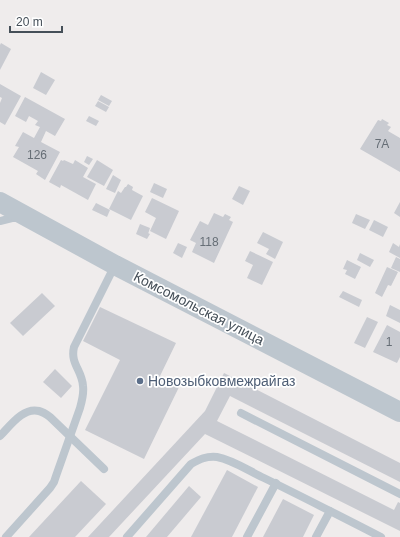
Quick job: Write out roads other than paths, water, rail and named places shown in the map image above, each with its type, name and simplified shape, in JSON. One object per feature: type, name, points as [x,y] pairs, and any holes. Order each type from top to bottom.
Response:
[{"type":"street","name":"Комсомольская улица","points":[[0,202],[115,265],[400,412]]},
{"type":"lane","points":[[0,221],[12,218],[32,220]]},
{"type":"lane","points":[[6,537],[54,482],[83,397],[82,378],[73,360],[72,354],[74,347],[115,265]]},
{"type":"lane","points":[[0,436],[19,416],[28,411],[37,410],[44,412],[104,469]]},
{"type":"lane","points":[[241,413],[400,494]]},
{"type":"lane","points":[[127,537],[191,464],[207,456],[230,462],[276,483],[381,537]]},
{"type":"lane","points":[[247,537],[276,483]]},
{"type":"lane","points":[[316,537],[330,511]]},
{"type":"place","name":"Новозыбковмежрайгаз","points":[[140,381]]}]
